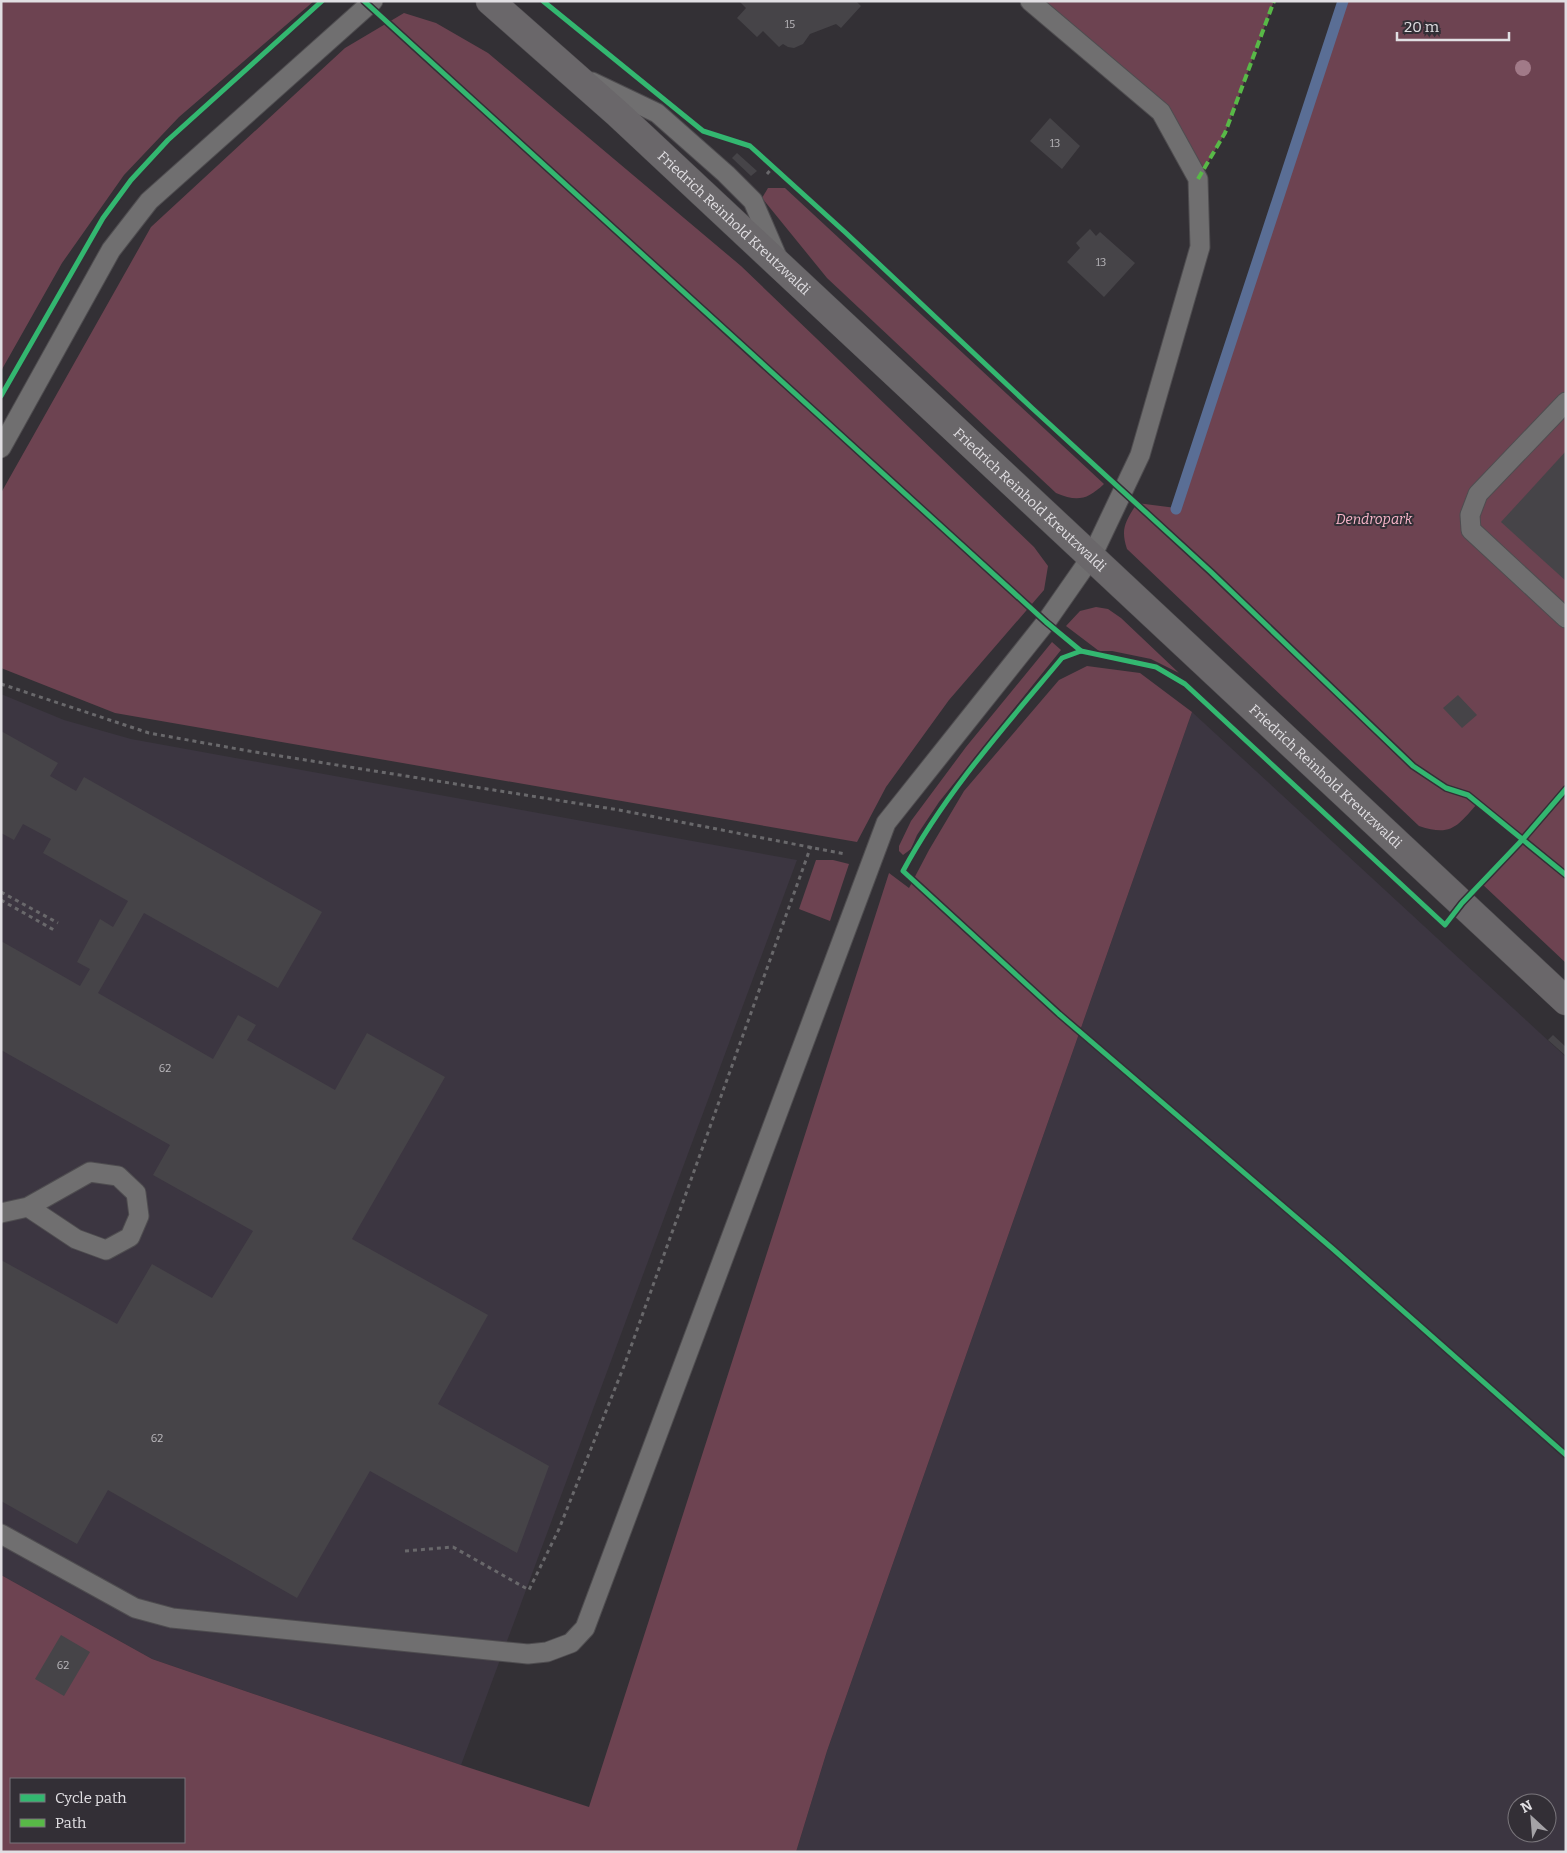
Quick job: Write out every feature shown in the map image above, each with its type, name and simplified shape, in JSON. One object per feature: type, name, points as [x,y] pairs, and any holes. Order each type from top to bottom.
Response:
[{"type":"main road","name":"Friedrich Reinhold Kreutzwaldi","points":[[490,1],[618,114],[1566,1001]]},
{"type":"lane","points":[[1,448],[111,250],[149,200],[373,1]]},
{"type":"lane","points":[[1,1534],[135,1608],[172,1618],[528,1654],[547,1652],[571,1643],[585,1628],[886,823],[1046,622],[1092,556],[1140,456],[1200,247],[1198,179],[1161,112],[1030,1]]},
{"type":"lane","points":[[1566,402],[1478,494],[1470,514],[1471,530],[1566,618]]},
{"type":"lane","points":[[1,1213],[28,1208],[90,1172],[118,1176],[136,1193],[139,1216],[130,1237],[106,1250],[76,1239],[28,1208]]},
{"type":"path","points":[[767,162],[780,174]]},
{"type":"path","points":[[1046,622],[1081,651]]},
{"type":"path","points":[[903,871],[920,839],[954,790],[1062,658]]},
{"type":"path","points":[[1,684],[149,733],[619,810],[811,846],[871,860],[903,871],[1059,1014],[1333,1249],[1566,1455]]},
{"type":"path","points":[[1516,833],[1530,845]]},
{"type":"path","points":[[405,1551],[453,1547],[529,1590],[559,1529],[624,1366],[811,846]]},
{"type":"path","points":[[1,892],[58,923]]},
{"type":"path","points":[[1,900],[54,930]]},
{"type":"shaded area","points":[[1,694],[64,720],[131,739],[797,860],[461,1765],[152,1659],[1,1575]]},
{"type":"shaded area","points":[[1192,712],[1566,1057],[1566,1852],[796,1852],[827,1751]]},
{"type":"green space","points":[[1,1],[314,1],[179,117],[124,175],[62,263],[1,371]]},
{"type":"green space","points":[[1030,1],[1274,1],[1225,133],[1198,179],[1161,112]]},
{"type":"green space","name":"Dendropark","points":[[1343,1],[1566,1],[1566,963],[1481,883],[1523,839],[1478,803],[1465,818],[1447,830],[1419,826],[1127,549],[1125,542],[1125,525],[1137,503],[1176,508]]},
{"type":"green space","points":[[404,13],[436,23],[488,53],[741,266],[1034,547],[1048,566],[1044,590],[949,700],[886,787],[857,842],[115,713],[1,668],[1,493],[151,227],[345,48]]},
{"type":"green space","points":[[768,188],[785,188],[1104,484],[1082,498],[1070,498],[1056,493],[827,278],[762,198]]},
{"type":"green space","points":[[1096,607],[1108,609],[1121,618],[1179,673],[1151,659],[1112,651],[1099,651],[1066,626],[1080,611]]},
{"type":"green space","points":[[1052,642],[1061,650],[939,802],[917,835],[911,849],[903,855],[899,851],[899,846],[911,821],[966,747]]},
{"type":"green space","points":[[1087,666],[1140,673],[1192,712],[827,1751],[796,1852],[1,1852],[1,1575],[152,1659],[589,1807],[889,873],[909,888],[964,791],[1059,680]]},
{"type":"green space","points":[[816,860],[833,860],[849,864],[830,921],[799,909]]},
{"type":"building","points":[[739,1],[856,1],[861,6],[841,28],[836,24],[810,34],[803,44],[794,48],[783,44],[779,47],[763,31],[757,37],[737,18],[746,8]]},
{"type":"building","points":[[1050,118],[1080,146],[1062,169],[1030,141]]},
{"type":"building","points":[[737,153],[757,171],[751,176],[732,158]]},
{"type":"building","points":[[1090,229],[1096,236],[1100,232],[1135,263],[1104,297],[1067,262],[1080,248],[1076,243]]},
{"type":"building","points":[[1566,451],[1566,581],[1501,522]]},
{"type":"building","points":[[1458,695],[1477,715],[1462,728],[1443,708]]},
{"type":"building","points":[[1,731],[58,763],[50,776],[76,791],[84,777],[322,912],[278,988],[144,913],[98,993],[213,1059],[238,1015],[256,1025],[247,1040],[335,1090],[367,1033],[445,1077],[352,1239],[488,1315],[438,1404],[549,1466],[517,1553],[370,1471],[297,1598],[108,1490],[77,1544],[1,1501],[1,1260],[117,1324],[152,1264],[212,1298],[253,1231],[153,1175],[170,1145],[1,1050],[1,941],[80,986],[90,969],[77,962],[100,919],[113,927],[128,901],[43,853],[51,839],[23,824],[14,840],[1,833]]},
{"type":"building","points":[[1553,1035],[1566,1047],[1566,1056],[1548,1040]]},
{"type":"building","points":[[61,1635],[90,1652],[64,1696],[35,1679]]},
{"type":"waterway","points":[[1176,509],[1343,1]]},
{"type":"marked path","points":[[1198,179],[1225,133],[1274,1]]},
{"type":"cycle path","points":[[1,396],[103,218],[131,180],[168,140],[322,1]]},
{"type":"cycle path","points":[[364,1],[1046,622],[1081,651]]},
{"type":"cycle path","points":[[543,1],[703,131],[750,146],[1211,572],[1413,766],[1446,788],[1468,795],[1566,875]]},
{"type":"cycle path","points":[[1566,789],[1523,839],[1462,903],[1445,925],[1185,684],[1156,667],[1081,651],[1062,658],[998,735],[938,814],[903,871],[1059,1014],[1333,1249],[1566,1455]]}]
